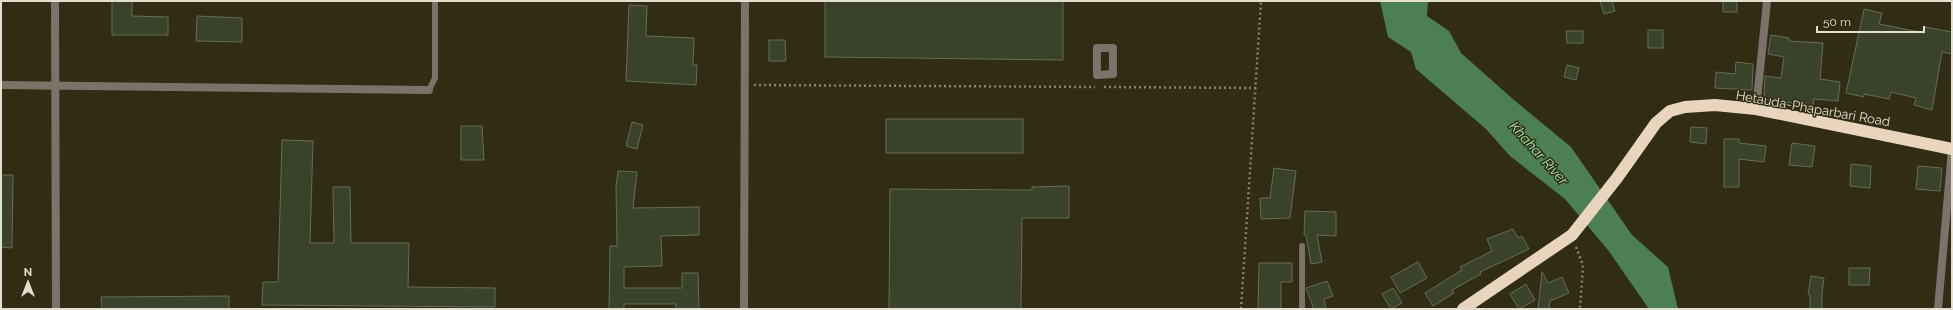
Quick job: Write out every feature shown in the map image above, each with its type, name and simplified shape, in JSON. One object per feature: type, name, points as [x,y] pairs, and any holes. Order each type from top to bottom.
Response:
[{"type":"highway","name":"Hetauda-Phaparbari Road","points":[[1463,309],[1572,236],[1656,123],[1670,111],[1685,107],[1714,105],[1756,109],[1952,149]]},
{"type":"street","points":[[55,1],[56,309]]},
{"type":"street","points":[[744,309],[745,1]]},
{"type":"street","points":[[1756,109],[1767,1]]},
{"type":"street","points":[[1,85],[429,90]]},
{"type":"street","points":[[1938,309],[1952,149]]},
{"type":"lane","points":[[429,90],[435,78],[435,1]]},
{"type":"lane","points":[[1302,246],[1302,309]]},
{"type":"path","points":[[1241,309],[1261,1]]},
{"type":"path","points":[[745,85],[1256,88]]},
{"type":"path","points":[[1572,236],[1583,265],[1580,309]]},
{"type":"water","name":"Khahar River","points":[[1380,1],[1428,1],[1427,16],[1449,31],[1461,53],[1514,100],[1571,147],[1632,235],[1668,267],[1678,309],[1649,309],[1608,250],[1565,199],[1510,156],[1486,129],[1416,69],[1411,52],[1388,37]]},
{"type":"building","points":[[112,1],[132,1],[132,16],[168,17],[168,35],[112,35]]},
{"type":"building","points":[[825,1],[1063,1],[1063,60],[825,57]]},
{"type":"building","points":[[1600,1],[1612,1],[1615,11],[1604,14]]},
{"type":"building","points":[[1723,1],[1737,1],[1737,12],[1723,12]]},
{"type":"building","points":[[629,5],[647,6],[646,36],[694,38],[693,65],[697,65],[696,85],[626,81]]},
{"type":"building","points":[[1864,9],[1882,13],[1879,24],[1924,33],[1925,27],[1952,32],[1952,54],[1942,52],[1932,110],[1914,105],[1916,98],[1891,92],[1889,99],[1864,94],[1864,97],[1846,93]]},
{"type":"building","points":[[197,16],[242,18],[242,42],[196,41]]},
{"type":"building","points":[[1648,30],[1663,30],[1663,48],[1648,48]]},
{"type":"building","points":[[1566,31],[1583,31],[1583,43],[1567,43]]},
{"type":"building","points":[[1771,35],[1789,38],[1789,41],[1823,43],[1820,79],[1840,82],[1838,101],[1814,99],[1813,106],[1764,99],[1765,76],[1781,78],[1784,57],[1768,54]]},
{"type":"building","points":[[769,40],[785,40],[786,61],[769,61]]},
{"type":"building","points":[[1736,62],[1753,64],[1752,90],[1715,88],[1716,72],[1735,74]]},
{"type":"building","points":[[1567,65],[1579,68],[1576,80],[1564,77]]},
{"type":"building","points":[[886,119],[1023,119],[1023,153],[886,153]]},
{"type":"building","points":[[632,122],[643,125],[637,149],[626,146]]},
{"type":"building","points":[[461,126],[482,126],[484,160],[461,160]]},
{"type":"building","points":[[1691,127],[1707,128],[1706,144],[1690,142]]},
{"type":"building","points":[[1724,139],[1739,139],[1739,143],[1766,146],[1764,162],[1739,159],[1739,187],[1724,187]]},
{"type":"building","points":[[282,140],[313,141],[310,243],[334,243],[333,187],[350,187],[351,243],[409,243],[408,287],[495,288],[495,307],[262,305],[263,282],[278,282]]},
{"type":"building","points":[[1792,143],[1815,146],[1812,167],[1789,165]]},
{"type":"building","points":[[1851,164],[1871,166],[1870,188],[1850,186]]},
{"type":"building","points":[[1918,166],[1942,168],[1940,191],[1916,189]]},
{"type":"building","points":[[1274,168],[1296,171],[1290,218],[1261,219],[1260,198],[1270,198]]},
{"type":"building","points":[[618,171],[637,172],[633,208],[699,207],[699,235],[661,236],[662,266],[624,267],[624,288],[682,288],[682,273],[698,273],[699,309],[676,309],[676,304],[624,304],[624,309],[609,309],[610,246],[617,246],[616,187]]},
{"type":"building","points":[[1,175],[13,175],[12,248],[1,247]]},
{"type":"building","points":[[1069,186],[1069,218],[1022,218],[1021,309],[889,309],[890,189],[1032,190],[1032,187]]},
{"type":"building","points":[[1305,211],[1336,212],[1336,236],[1317,235],[1322,262],[1311,264],[1306,235],[1304,235]]},
{"type":"building","points":[[1513,229],[1518,238],[1522,236],[1529,249],[1480,272],[1481,274],[1452,290],[1454,293],[1433,306],[1425,293],[1462,270],[1460,267],[1492,251],[1487,239]]},
{"type":"building","points":[[1418,262],[1427,278],[1400,293],[1391,277]]},
{"type":"building","points":[[1259,263],[1292,263],[1292,282],[1281,282],[1281,309],[1258,309]]},
{"type":"building","points":[[1849,268],[1870,268],[1869,285],[1849,285]]},
{"type":"building","points":[[1542,272],[1548,283],[1562,277],[1569,293],[1550,301],[1549,309],[1538,309]]},
{"type":"building","points":[[1811,276],[1824,278],[1822,309],[1810,309],[1810,295],[1808,294]]},
{"type":"building","points":[[1327,281],[1333,296],[1324,299],[1326,309],[1314,309],[1306,288]]},
{"type":"building","points":[[1526,284],[1535,300],[1519,309],[1510,294]]},
{"type":"building","points":[[1393,288],[1402,303],[1391,309],[1382,294]]},
{"type":"building","points":[[229,296],[229,309],[102,309],[101,297]]}]
